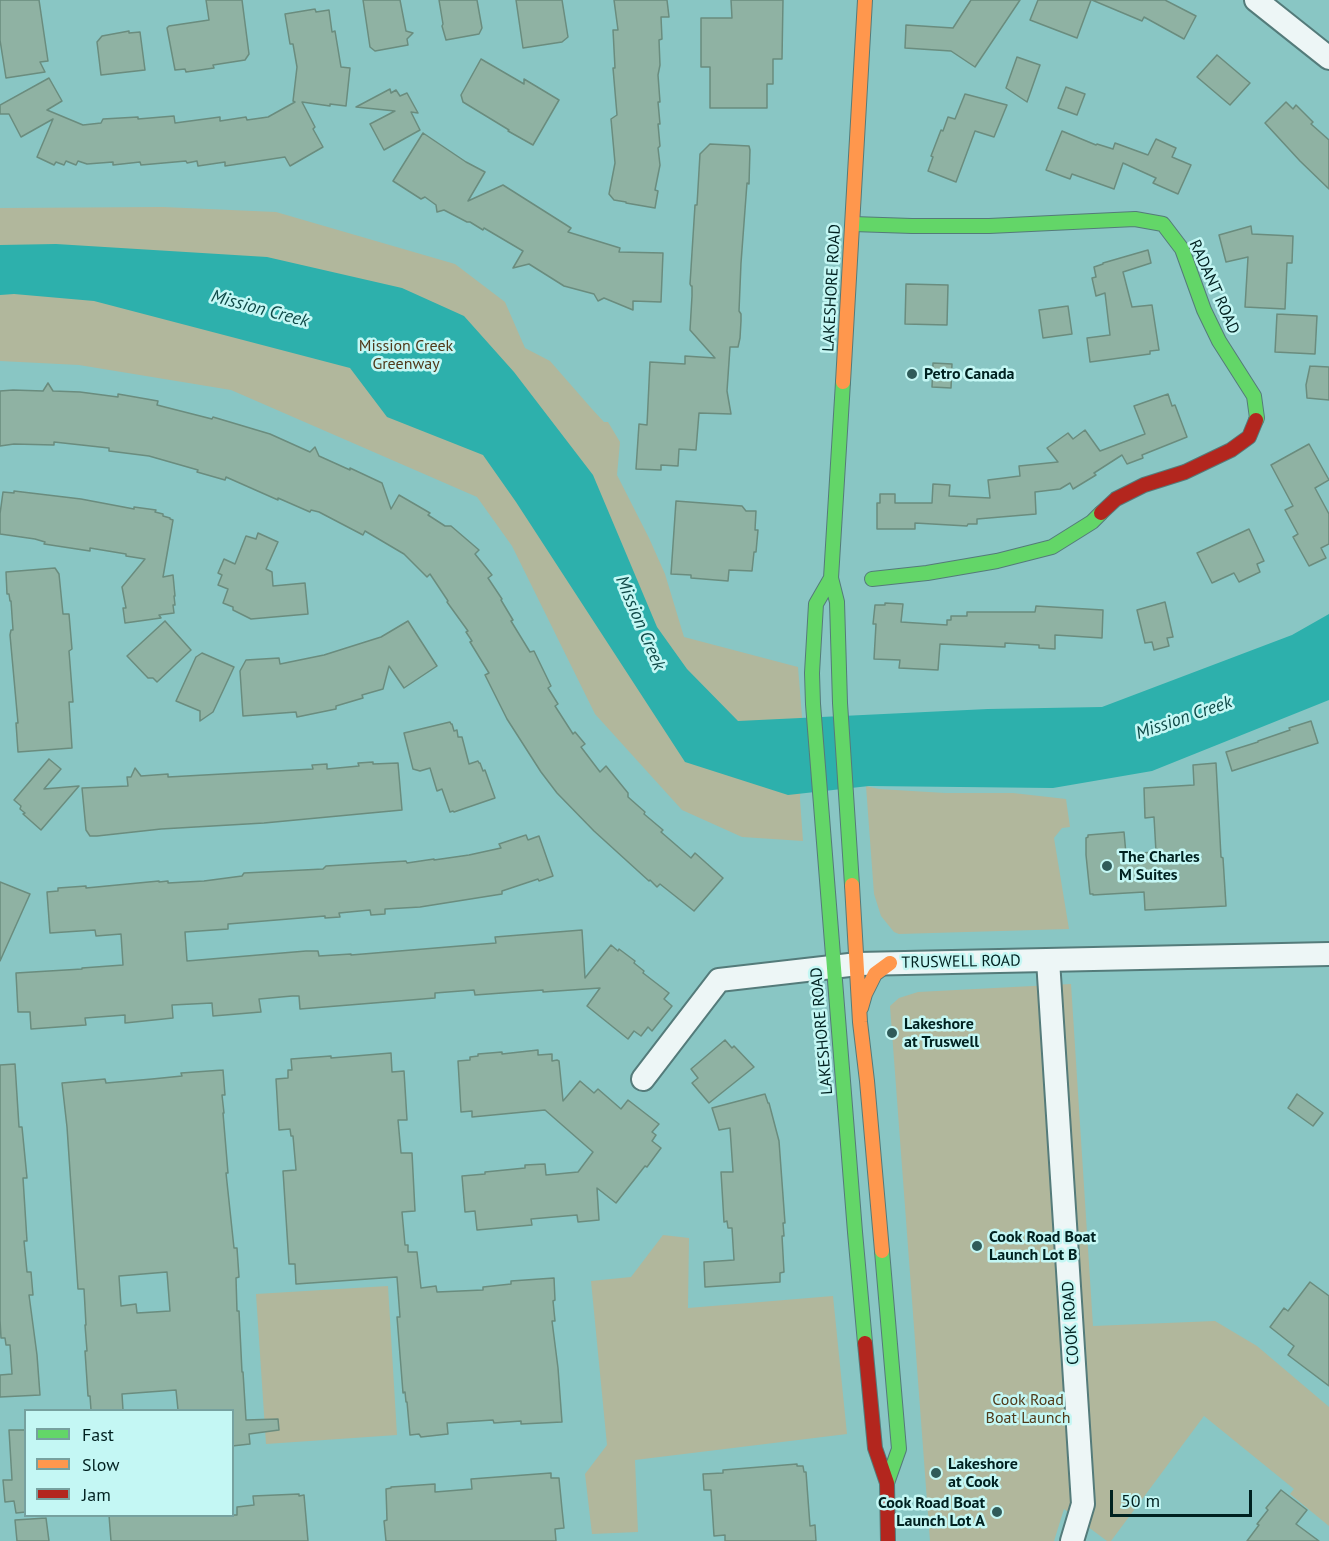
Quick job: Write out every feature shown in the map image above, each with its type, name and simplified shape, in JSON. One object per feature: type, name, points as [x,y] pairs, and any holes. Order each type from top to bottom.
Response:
[{"type":"main road","name":"LAKESHORE ROAD","points":[[865,0],[831,578],[837,602],[840,703],[860,1012],[899,1449],[887,1483]]},
{"type":"main road","name":"RADANT ROAD","points":[[853,224],[989,226],[1135,219],[1163,225],[1182,249],[1204,310],[1219,341],[1254,396],[1257,418],[1249,437],[1231,450],[1185,472],[1144,485],[1116,499],[1092,522],[1052,547],[985,563],[873,579]]},
{"type":"main road","name":"LAKESHORE ROAD","points":[[831,578],[816,604],[812,674],[813,704],[874,1448],[887,1483],[888,1541]]},
{"type":"main road","points":[[860,1012],[865,994],[875,974],[890,963]]},
{"type":"main road","points":[[849,1157],[874,1156]]},
{"type":"street","points":[[1256,0],[1329,58]]},
{"type":"street","name":"TRUSWELL ROAD","points":[[643,1079],[719,980],[858,964],[1329,954]]},
{"type":"street","name":"COOK ROAD","points":[[1048,960],[1083,1504],[1072,1541]]},
{"type":"green space","name":"Mission Creek Greenway","points":[[163,207],[276,212],[455,264],[505,302],[525,348],[550,361],[604,422],[608,422],[620,442],[617,475],[665,574],[684,637],[798,667],[803,729],[800,799],[803,841],[742,837],[682,810],[595,714],[512,546],[477,497],[231,390],[79,365],[0,361],[0,208]]},
{"type":"green space","points":[[866,786],[879,789],[945,793],[1013,793],[1066,799],[1070,827],[1062,828],[1054,838],[1069,929],[899,934],[894,932],[881,916],[874,894]]},
{"type":"green space","name":"Cook Road Boat Launch","points":[[1071,984],[1093,1326],[1215,1321],[1257,1346],[1329,1407],[1329,1526],[1290,1494],[1294,1489],[1204,1416],[1111,1541],[1107,1541],[1064,1509],[1054,1541],[930,1541],[890,1006],[899,998],[918,992]]},
{"type":"green space","points":[[663,1235],[689,1238],[688,1308],[833,1296],[847,1434],[635,1460],[638,1532],[592,1534],[585,1474],[607,1445],[591,1281],[631,1277]]},
{"type":"green space","points":[[388,1286],[397,1435],[266,1444],[256,1294]]},
{"type":"water","name":"Mission Creek","points":[[56,244],[267,257],[402,288],[464,316],[514,372],[593,475],[657,627],[687,669],[738,721],[988,709],[1102,707],[1292,635],[1329,614],[1329,700],[1152,771],[1053,788],[869,786],[788,795],[685,762],[483,455],[387,417],[350,368],[94,301],[14,294],[0,295],[0,245]]},
{"type":"building","points":[[0,0],[39,0],[48,61],[40,62],[45,72],[6,78],[0,40]]},
{"type":"building","points":[[206,0],[242,0],[249,54],[245,60],[213,65],[214,68],[186,72],[185,69],[175,70],[167,28],[209,20]]},
{"type":"building","points":[[363,0],[400,0],[406,31],[413,33],[407,39],[408,45],[375,51],[370,47]]},
{"type":"building","points":[[439,0],[477,0],[482,28],[479,34],[446,40]]},
{"type":"building","points":[[516,0],[562,0],[568,37],[562,42],[523,48]]},
{"type":"building","points":[[614,0],[667,0],[669,17],[661,17],[662,39],[659,40],[660,146],[658,148],[660,165],[655,190],[658,191],[655,208],[614,200],[609,194],[615,163],[611,119],[617,115],[613,30],[618,30]]},
{"type":"building","points":[[731,0],[783,0],[782,59],[773,59],[773,84],[767,84],[767,108],[710,108],[710,67],[701,67],[701,18],[732,18]]},
{"type":"building","points":[[971,0],[1020,0],[975,67],[951,51],[905,48],[906,25],[953,28]]},
{"type":"building","points":[[1038,0],[1091,0],[1077,38],[1030,20]]},
{"type":"building","points":[[1092,0],[1165,0],[1196,16],[1184,39],[1144,17],[1142,21]]},
{"type":"building","points":[[315,9],[316,12],[329,10],[341,67],[350,68],[346,106],[302,102],[323,147],[290,166],[285,157],[225,166],[225,162],[198,166],[197,161],[113,165],[113,162],[87,164],[78,161],[76,165],[66,161],[64,165],[56,162],[54,165],[37,157],[53,119],[21,137],[9,114],[0,114],[0,105],[49,78],[62,101],[47,110],[83,125],[101,123],[103,119],[138,117],[138,119],[174,116],[175,123],[220,117],[220,121],[246,117],[247,120],[268,117],[295,102],[293,101],[297,67],[285,14]]},
{"type":"building","points":[[129,31],[129,33],[140,32],[145,70],[101,75],[97,42],[102,36]]},
{"type":"building","points":[[1217,55],[1250,83],[1230,105],[1197,77]]},
{"type":"building","points":[[1017,57],[1040,65],[1027,102],[1006,88]]},
{"type":"building","points":[[481,59],[524,84],[524,79],[559,100],[533,145],[463,102],[461,95]]},
{"type":"building","points":[[1066,87],[1085,94],[1077,115],[1058,108]]},
{"type":"building","points":[[390,89],[391,93],[396,90],[400,96],[407,93],[418,113],[411,112],[420,130],[384,150],[370,124],[395,111],[356,107]]},
{"type":"building","points":[[965,94],[1007,105],[994,137],[975,131],[956,182],[928,171],[941,130],[943,131],[948,117],[955,119]]},
{"type":"building","points":[[1286,102],[1293,109],[1296,105],[1313,122],[1311,124],[1329,140],[1329,189],[1265,123]]},
{"type":"building","points":[[1062,131],[1096,145],[1113,149],[1115,143],[1148,155],[1156,139],[1176,148],[1172,157],[1191,165],[1178,194],[1153,183],[1156,178],[1123,163],[1114,189],[1072,174],[1070,179],[1046,170]]},
{"type":"building","points":[[423,133],[485,172],[468,201],[503,185],[571,228],[568,232],[620,248],[619,252],[663,253],[661,302],[633,301],[633,310],[604,298],[598,301],[594,294],[564,286],[529,264],[513,268],[523,251],[484,228],[483,230],[444,210],[437,212],[436,205],[425,197],[421,199],[393,181]]},
{"type":"building","points":[[710,144],[749,146],[750,150],[741,263],[740,338],[738,347],[730,347],[727,391],[731,414],[699,413],[696,450],[679,449],[678,466],[661,465],[661,470],[636,469],[639,424],[647,425],[650,362],[685,364],[685,356],[715,358],[690,330],[692,286],[690,284],[700,154]]},
{"type":"building","points":[[1251,226],[1252,234],[1293,236],[1292,263],[1287,263],[1285,309],[1245,307],[1248,257],[1226,262],[1219,235]]},
{"type":"building","points":[[1148,250],[1151,263],[1123,272],[1132,307],[1152,305],[1159,350],[1150,351],[1150,354],[1090,362],[1087,338],[1110,335],[1105,293],[1096,296],[1092,278],[1096,277],[1094,267]]},
{"type":"building","points":[[906,284],[948,285],[947,325],[905,324]]},
{"type":"building","points":[[1068,306],[1072,334],[1043,338],[1039,310]]},
{"type":"building","points":[[1277,314],[1317,316],[1315,354],[1275,352]]},
{"type":"building","points":[[933,363],[952,364],[951,388],[932,387]]},
{"type":"building","points":[[1310,366],[1329,367],[1329,400],[1307,398],[1306,385]]},
{"type":"building","points":[[48,383],[53,391],[118,397],[118,394],[158,401],[157,405],[212,419],[213,417],[270,434],[310,452],[315,447],[319,456],[382,483],[391,509],[399,495],[430,513],[428,515],[445,526],[451,526],[479,550],[475,554],[492,575],[488,578],[502,599],[513,620],[511,621],[530,652],[534,651],[551,686],[548,688],[558,704],[555,706],[573,734],[575,732],[585,744],[581,747],[600,772],[606,766],[628,793],[628,797],[663,830],[661,832],[691,858],[695,853],[723,878],[694,911],[660,884],[657,887],[649,881],[594,831],[557,793],[541,772],[507,719],[485,675],[489,673],[470,642],[472,641],[466,632],[468,631],[430,574],[427,577],[404,554],[365,531],[363,535],[319,512],[311,510],[310,512],[278,498],[278,500],[226,477],[225,480],[149,456],[109,451],[109,448],[54,442],[54,445],[0,446],[0,391],[43,391]]},
{"type":"building","points":[[1168,394],[1172,406],[1175,405],[1187,437],[1142,455],[1143,458],[1127,464],[1122,455],[1073,489],[1070,483],[1060,489],[1035,492],[1036,514],[977,519],[977,524],[967,526],[915,523],[915,529],[877,529],[877,503],[880,503],[880,494],[895,494],[895,503],[932,503],[933,484],[950,485],[949,496],[990,498],[988,480],[1020,476],[1019,466],[1058,462],[1047,448],[1068,433],[1073,439],[1085,430],[1100,451],[1145,434],[1134,406]]},
{"type":"building","points":[[1309,444],[1329,480],[1315,488],[1329,514],[1329,544],[1321,548],[1326,558],[1309,566],[1293,537],[1298,534],[1285,510],[1293,506],[1271,465]]},
{"type":"building","points":[[14,491],[81,499],[134,509],[134,507],[156,510],[155,512],[173,520],[163,577],[173,575],[174,613],[159,615],[161,618],[125,623],[123,608],[126,608],[122,587],[145,559],[90,548],[90,551],[44,544],[45,542],[35,539],[0,534],[3,492],[14,493]]},
{"type":"building","points":[[676,501],[742,506],[746,511],[756,511],[755,530],[758,530],[752,571],[729,570],[728,581],[671,574]]},
{"type":"building","points":[[1249,529],[1264,561],[1257,564],[1260,572],[1239,582],[1234,573],[1212,583],[1197,553]]},
{"type":"building","points":[[258,533],[278,542],[266,569],[272,572],[273,586],[305,583],[308,614],[251,619],[223,603],[228,589],[218,585],[222,575],[218,573],[224,559],[235,564],[246,536],[256,539]]},
{"type":"building","points":[[55,568],[59,574],[63,614],[69,614],[72,649],[69,651],[73,702],[69,702],[72,748],[18,752],[16,723],[18,723],[10,635],[13,630],[6,572]]},
{"type":"building","points":[[1165,602],[1173,637],[1167,638],[1169,646],[1154,650],[1152,642],[1145,643],[1137,610]]},
{"type":"building","points":[[885,603],[903,604],[901,622],[947,625],[947,620],[951,620],[951,616],[967,616],[967,612],[1035,612],[1036,606],[1103,610],[1102,638],[1055,635],[1055,649],[1039,648],[1039,645],[1005,643],[1005,647],[940,644],[938,670],[899,668],[900,660],[874,659],[875,605],[885,605]]},
{"type":"building","points":[[165,621],[191,650],[157,682],[153,678],[148,678],[127,656]]},
{"type":"building","points":[[408,621],[437,666],[404,688],[389,666],[383,689],[336,706],[336,709],[297,717],[296,712],[243,716],[240,671],[246,660],[279,658],[280,664],[324,655],[381,637]]},
{"type":"building","points":[[202,653],[234,667],[213,712],[200,721],[200,711],[176,701],[196,657]]},
{"type":"building","points":[[1311,721],[1318,743],[1232,771],[1226,752]]},
{"type":"building","points":[[450,722],[454,731],[457,730],[458,737],[462,737],[469,764],[478,761],[483,771],[485,770],[495,798],[454,812],[450,812],[442,789],[437,791],[430,768],[420,771],[413,769],[404,733]]},
{"type":"building","points":[[49,759],[61,769],[44,789],[79,786],[41,830],[23,814],[25,813],[20,809],[21,806],[14,800]]},
{"type":"building","points":[[373,762],[373,764],[398,763],[402,810],[97,836],[90,836],[86,830],[82,788],[128,786],[127,777],[131,777],[135,768],[141,776],[168,774],[168,777],[313,769],[312,765],[327,764],[327,769],[359,766],[358,763]]},
{"type":"building","points":[[1216,763],[1226,906],[1145,910],[1144,892],[1090,894],[1086,855],[1088,835],[1124,832],[1126,854],[1156,852],[1154,817],[1145,818],[1144,788],[1194,785],[1193,765]]},
{"type":"building","points":[[526,835],[528,840],[539,836],[553,876],[502,891],[502,894],[420,907],[385,909],[385,914],[371,915],[370,910],[339,913],[340,917],[325,918],[325,916],[228,924],[228,929],[185,932],[187,961],[306,951],[318,951],[319,956],[351,955],[496,943],[495,937],[582,930],[585,978],[611,945],[635,961],[634,963],[644,971],[643,973],[669,993],[664,999],[672,1006],[652,1031],[648,1027],[641,1036],[634,1031],[628,1039],[587,1006],[600,988],[475,995],[474,990],[435,993],[435,998],[300,1009],[299,996],[292,996],[259,999],[261,1012],[213,1016],[212,1003],[172,1005],[173,1018],[125,1023],[125,1015],[85,1018],[86,1025],[31,1029],[30,1012],[18,1012],[16,973],[123,965],[121,934],[96,936],[95,930],[50,933],[47,892],[58,891],[58,888],[86,886],[86,888],[159,881],[168,881],[168,883],[204,881],[242,876],[244,873],[434,860],[501,848],[499,844]]},
{"type":"building","points":[[0,882],[30,894],[0,961]]},
{"type":"building","points":[[725,1040],[754,1067],[709,1103],[692,1083],[698,1078],[691,1069]]},
{"type":"building","points":[[538,1050],[538,1055],[552,1054],[552,1061],[559,1061],[563,1101],[580,1081],[594,1093],[598,1089],[621,1109],[628,1100],[659,1124],[652,1132],[656,1135],[652,1141],[661,1148],[616,1203],[597,1188],[599,1220],[578,1222],[577,1215],[531,1219],[532,1225],[477,1230],[475,1211],[465,1212],[462,1176],[525,1168],[525,1165],[545,1164],[546,1175],[578,1172],[593,1152],[545,1110],[472,1117],[472,1111],[461,1112],[458,1061],[470,1060],[470,1057],[478,1056],[478,1054]]},
{"type":"building","points":[[391,1053],[392,1072],[404,1071],[407,1120],[398,1120],[401,1153],[412,1153],[415,1211],[402,1212],[405,1245],[408,1245],[408,1252],[417,1252],[421,1288],[436,1286],[437,1292],[483,1290],[483,1287],[511,1284],[511,1281],[554,1278],[555,1321],[552,1321],[562,1422],[521,1424],[521,1421],[494,1423],[493,1420],[447,1423],[448,1434],[421,1437],[419,1434],[410,1435],[407,1402],[405,1392],[403,1393],[397,1317],[400,1317],[397,1277],[296,1284],[295,1264],[289,1264],[283,1171],[296,1170],[293,1136],[291,1136],[290,1129],[279,1130],[276,1079],[288,1078],[288,1070],[292,1070],[291,1059]]},
{"type":"building","points":[[15,1064],[19,1127],[22,1127],[27,1178],[23,1178],[27,1241],[24,1241],[27,1272],[31,1272],[33,1295],[29,1295],[40,1395],[0,1397],[0,1375],[12,1374],[10,1345],[6,1345],[5,1338],[1,1338],[0,1320],[0,1065]]},
{"type":"building","points":[[223,1070],[225,1095],[222,1095],[228,1173],[226,1173],[234,1248],[237,1248],[239,1277],[236,1278],[237,1311],[239,1311],[246,1420],[278,1419],[279,1430],[249,1434],[250,1444],[234,1446],[234,1409],[178,1409],[176,1390],[122,1394],[123,1409],[91,1409],[90,1396],[88,1396],[84,1289],[78,1289],[62,1083],[105,1079],[106,1083],[182,1076],[181,1073]],"holes":[[[167,1272],[170,1311],[137,1313],[136,1304],[121,1306],[119,1276]]]},
{"type":"building","points":[[765,1094],[779,1141],[785,1223],[783,1223],[784,1236],[782,1236],[784,1272],[780,1273],[780,1282],[705,1287],[704,1262],[734,1260],[732,1228],[728,1228],[727,1221],[724,1222],[721,1172],[733,1172],[730,1128],[719,1130],[712,1108]]},
{"type":"building","points":[[1297,1094],[1323,1113],[1313,1126],[1288,1108]]},
{"type":"building","points":[[1310,1282],[1329,1296],[1329,1386],[1288,1355],[1294,1346],[1270,1327],[1284,1308],[1288,1311]]},
{"type":"building","points":[[9,1430],[24,1430],[24,1512],[16,1513],[14,1501],[5,1502],[3,1480],[12,1480]]},
{"type":"building","points":[[797,1464],[797,1466],[803,1466],[806,1472],[810,1526],[815,1525],[816,1541],[725,1541],[725,1535],[714,1536],[711,1490],[704,1490],[703,1474],[723,1473],[723,1470]]},
{"type":"building","points":[[551,1473],[551,1478],[559,1478],[564,1528],[555,1529],[556,1541],[386,1541],[384,1521],[387,1520],[386,1489],[435,1484],[435,1492],[472,1489],[471,1479]]},
{"type":"building","points":[[1281,1490],[1307,1510],[1296,1524],[1319,1541],[1247,1541],[1268,1510],[1266,1508]]},
{"type":"building","points":[[304,1495],[308,1541],[111,1541],[109,1517],[234,1517],[237,1515],[237,1507],[254,1505],[253,1496]]},
{"type":"building","points":[[46,1518],[49,1541],[17,1541],[15,1520]]},
{"type":"traffic: fast","points":[[853,224],[989,226],[1135,219],[1163,224],[1182,249],[1204,310],[1219,341],[1254,396],[1256,420]]},
{"type":"traffic: fast","points":[[843,382],[831,578],[837,602],[840,703],[852,885]]},
{"type":"traffic: fast","points":[[872,579],[927,573],[997,561],[1052,547],[1092,522],[1101,513]]},
{"type":"traffic: fast","points":[[831,578],[816,604],[812,673],[813,704],[865,1343]]},
{"type":"traffic: fast","points":[[882,1251],[899,1449],[887,1483]]},
{"type":"traffic: slow","points":[[843,382],[865,0]]},
{"type":"traffic: slow","points":[[852,885],[860,1022],[882,1251]]},
{"type":"traffic: slow","points":[[861,1008],[875,974],[890,963]]},
{"type":"traffic: jam","points":[[1101,513],[1116,499],[1144,485],[1185,472],[1231,450],[1249,437],[1256,420]]},
{"type":"traffic: jam","points":[[865,1343],[875,1448],[887,1483],[888,1541]]},
{"type":"place","name":"Petro Canada","points":[[912,374]]},
{"type":"place","name":"The Charles M Suites","points":[[1107,866]]},
{"type":"place","name":"Lakeshore at Truswell","points":[[892,1033]]},
{"type":"place","name":"Cook Road Boat Launch Lot B","points":[[977,1246]]},
{"type":"place","name":"Lakeshore at Cook","points":[[936,1473]]},
{"type":"place","name":"Cook Road Boat Launch Lot A","points":[[997,1512]]}]
